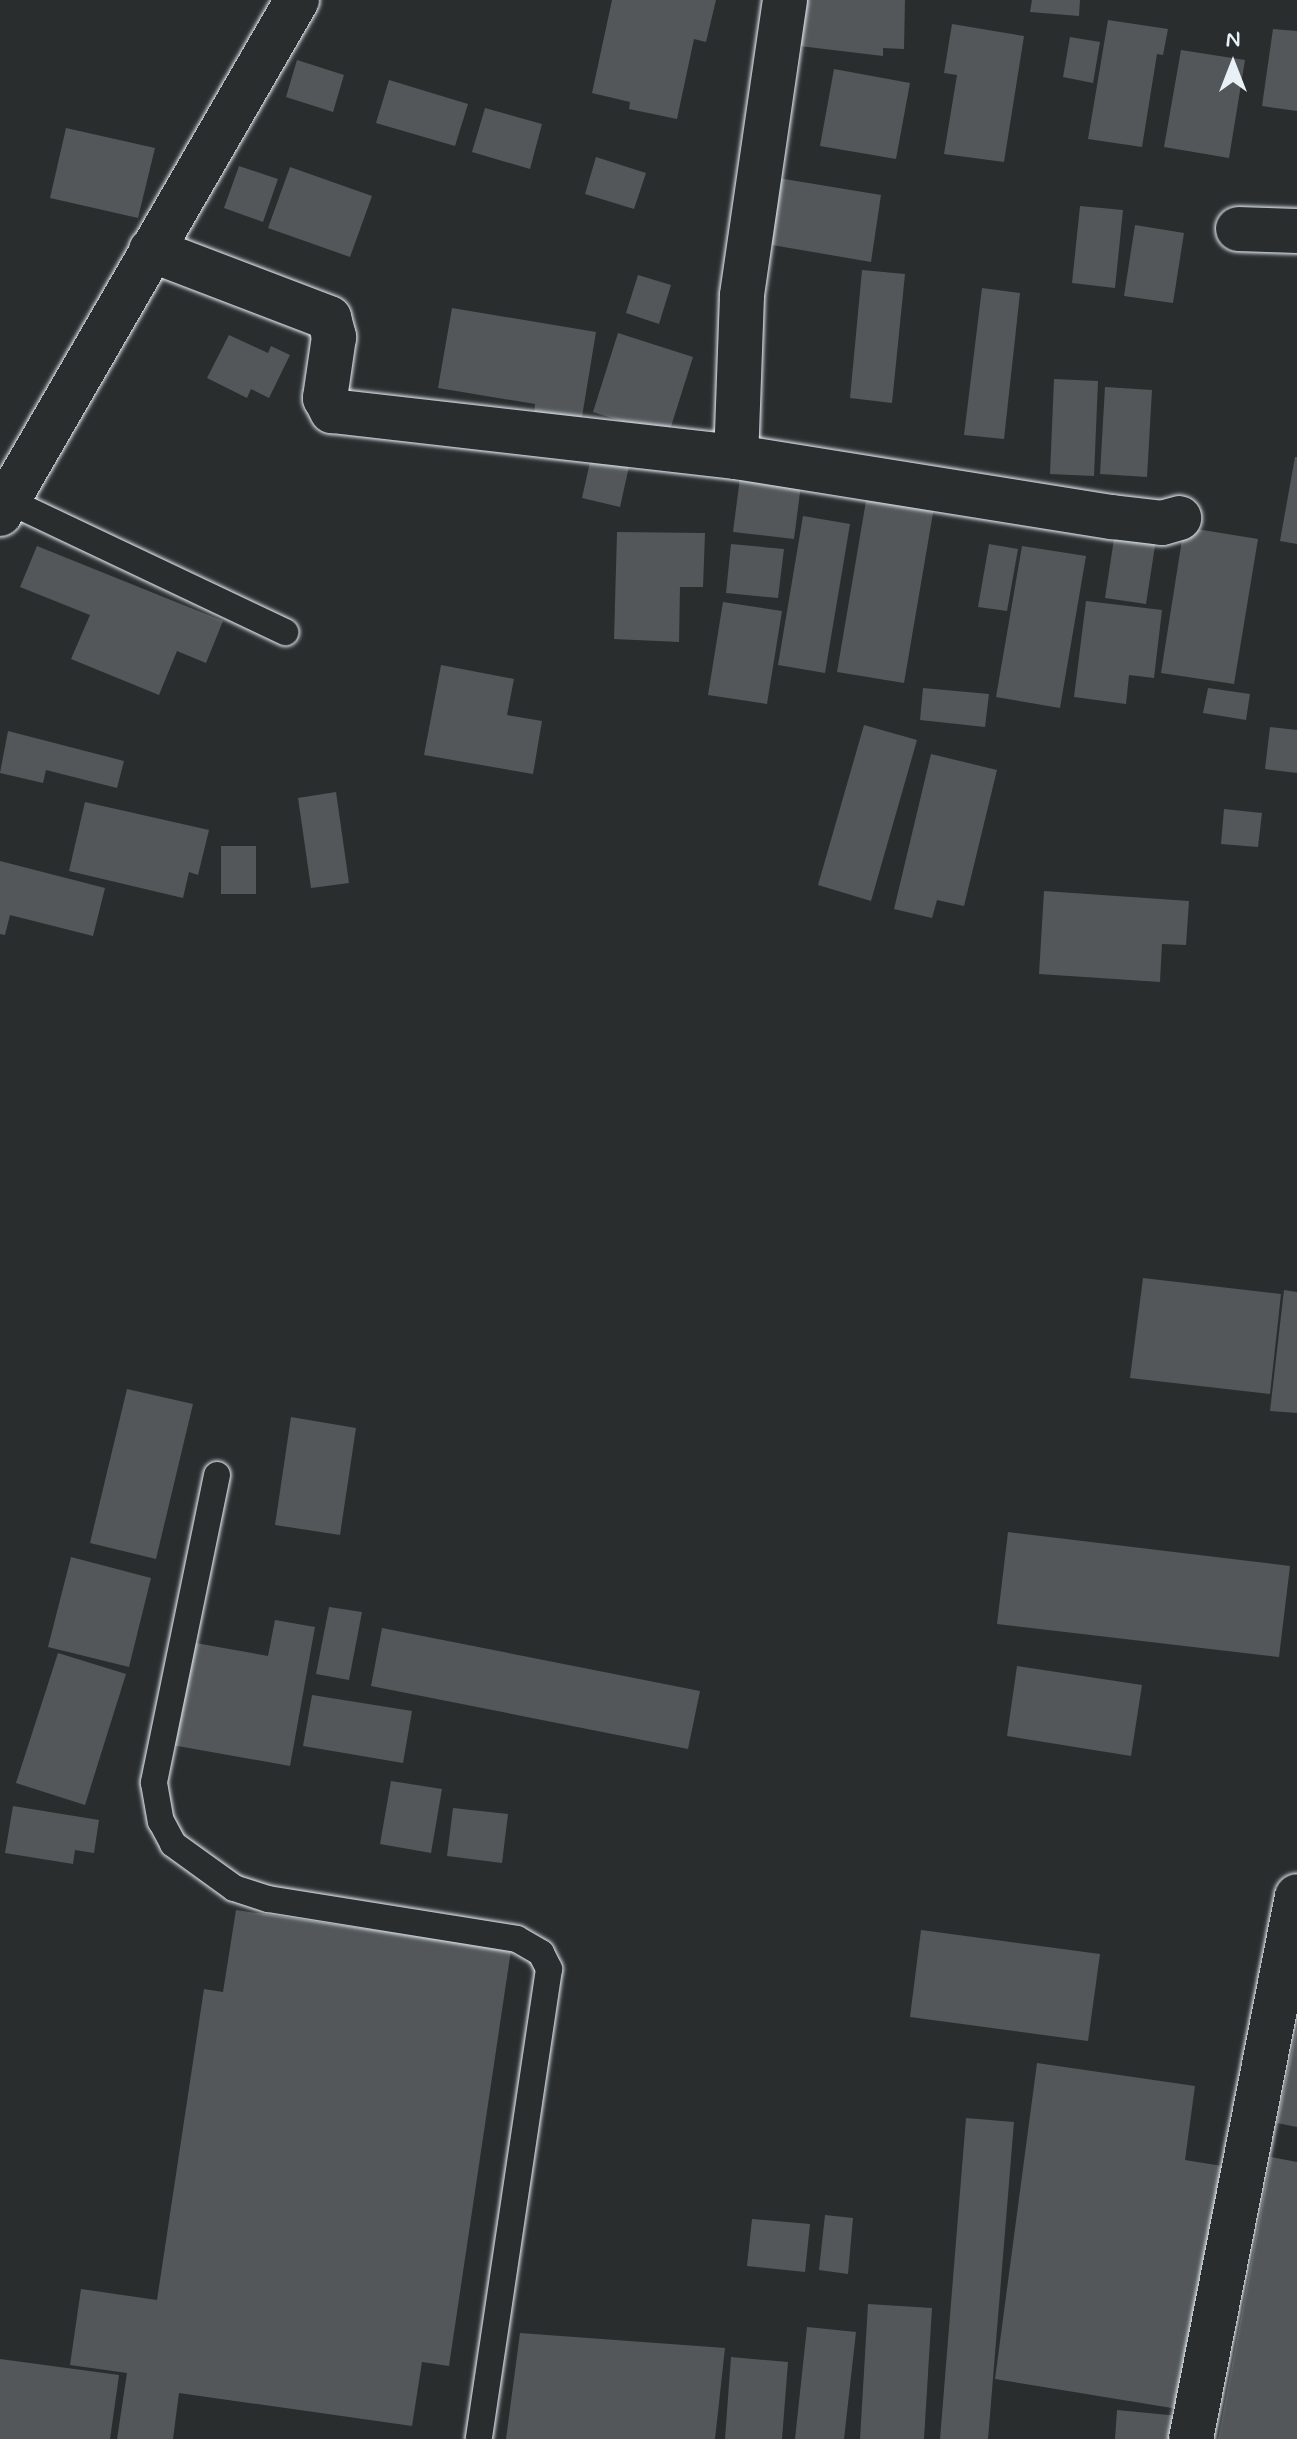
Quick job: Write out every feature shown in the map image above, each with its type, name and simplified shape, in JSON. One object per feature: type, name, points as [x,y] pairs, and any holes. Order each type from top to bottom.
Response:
[{"type":"street","points":[[4,508],[297,0]]},
{"type":"street","points":[[736,457],[742,296],[785,0]]},
{"type":"street","points":[[1238,229],[1297,231]]},
{"type":"street","points":[[151,250],[329,318],[334,337],[325,398],[332,411],[736,457],[1112,517],[1162,523],[1179,518]]},
{"type":"street","points":[[1191,2439],[1297,1896]]},
{"type":"lane","points":[[4,508],[285,632]]},
{"type":"lane","points":[[217,1475],[154,1783],[161,1821],[173,1844],[234,1888],[268,1899],[517,1939],[541,1953],[549,1969],[479,2439]]},
{"type":"building","points":[[612,0],[716,0],[706,42],[694,39],[677,119],[629,109],[630,102],[592,93]]},
{"type":"building","points":[[792,0],[905,0],[904,49],[883,48],[883,56],[791,45]]},
{"type":"building","points":[[1032,0],[1080,0],[1079,16],[1030,12]]},
{"type":"building","points":[[1108,20],[1168,29],[1163,55],[1157,54],[1142,147],[1088,139]]},
{"type":"building","points":[[952,24],[1024,36],[1004,162],[944,154],[957,75],[944,73]]},
{"type":"building","points":[[1273,29],[1297,31],[1297,111],[1262,106]]},
{"type":"building","points":[[1070,37],[1100,42],[1093,83],[1063,77]]},
{"type":"building","points":[[1181,50],[1245,60],[1229,158],[1164,147]]},
{"type":"building","points":[[297,60],[344,75],[333,112],[286,97]]},
{"type":"building","points":[[834,69],[910,83],[896,159],[820,146]]},
{"type":"building","points":[[389,80],[468,104],[455,146],[376,123]]},
{"type":"building","points":[[485,108],[542,124],[530,169],[472,152]]},
{"type":"building","points":[[66,128],[155,148],[138,218],[50,198]]},
{"type":"building","points":[[596,157],[646,173],[634,209],[585,194]]},
{"type":"building","points":[[239,166],[278,179],[263,222],[224,208]]},
{"type":"building","points":[[290,167],[372,196],[350,257],[268,228]]},
{"type":"building","points":[[766,176],[881,195],[871,262],[755,242]]},
{"type":"building","points":[[1080,206],[1123,210],[1115,288],[1072,283]]},
{"type":"building","points":[[1135,225],[1184,233],[1173,303],[1124,296]]},
{"type":"building","points":[[862,270],[905,274],[892,403],[850,398]]},
{"type":"building","points":[[638,275],[671,285],[659,324],[626,313]]},
{"type":"building","points":[[982,288],[1020,293],[1004,439],[964,435]]},
{"type":"building","points":[[452,308],[596,332],[581,423],[534,415],[535,404],[438,388]]},
{"type":"building","points":[[618,333],[693,357],[668,436],[593,412]]},
{"type":"building","points":[[229,335],[268,353],[271,346],[290,355],[269,398],[251,389],[247,398],[207,378]]},
{"type":"building","points":[[1054,379],[1098,381],[1094,476],[1050,474]]},
{"type":"building","points":[[1105,387],[1152,390],[1147,477],[1100,474]]},
{"type":"building","points":[[592,453],[630,462],[620,507],[582,498]]},
{"type":"building","points":[[1297,457],[1297,544],[1280,541]]},
{"type":"building","points":[[742,462],[803,469],[794,539],[733,532]]},
{"type":"building","points":[[867,495],[934,507],[904,683],[837,672]]},
{"type":"building","points":[[803,516],[850,524],[825,673],[778,665]]},
{"type":"building","points":[[1116,526],[1157,533],[1146,604],[1105,598]]},
{"type":"building","points":[[1184,527],[1258,539],[1234,684],[1161,673]]},
{"type":"building","points":[[617,532],[705,533],[703,587],[680,587],[679,642],[614,639]]},
{"type":"building","points":[[731,544],[784,549],[778,598],[726,593]]},
{"type":"building","points":[[989,544],[1018,549],[1007,611],[978,607]]},
{"type":"building","points":[[37,546],[223,621],[206,663],[177,651],[159,695],[71,659],[90,615],[20,587]]},
{"type":"building","points":[[1022,546],[1086,556],[1060,708],[996,697]]},
{"type":"building","points":[[1086,601],[1162,610],[1154,678],[1129,675],[1126,704],[1074,697]]},
{"type":"building","points":[[723,602],[782,611],[767,704],[708,695]]},
{"type":"building","points":[[441,665],[514,679],[507,715],[542,721],[533,774],[424,755]]},
{"type":"building","points":[[923,688],[989,694],[985,727],[920,720]]},
{"type":"building","points":[[1208,688],[1250,694],[1246,720],[1203,713]]},
{"type":"building","points":[[864,725],[917,740],[871,901],[818,885]]},
{"type":"building","points":[[1270,727],[1297,730],[1297,773],[1265,769]]},
{"type":"building","points":[[8,731],[124,761],[117,788],[46,770],[43,783],[0,773]]},
{"type":"building","points":[[931,754],[997,770],[964,906],[937,900],[932,918],[894,909]]},
{"type":"building","points":[[336,792],[349,883],[311,888],[298,798]]},
{"type":"building","points":[[85,802],[209,830],[198,875],[189,872],[183,898],[69,871]]},
{"type":"building","points":[[1224,809],[1262,813],[1258,847],[1221,844]]},
{"type":"building","points":[[221,846],[256,846],[256,894],[221,894]]},
{"type":"building","points":[[0,861],[105,888],[93,936],[10,915],[5,935],[0,934]]},
{"type":"building","points":[[1044,891],[1189,901],[1186,945],[1162,944],[1160,982],[1039,974]]},
{"type":"building","points":[[1143,1278],[1281,1294],[1270,1394],[1130,1378]]},
{"type":"building","points":[[1284,1290],[1297,1292],[1297,1413],[1270,1411]]},
{"type":"building","points":[[127,1389],[193,1404],[156,1559],[90,1543]]},
{"type":"building","points":[[291,1417],[356,1428],[340,1535],[275,1525]]},
{"type":"building","points":[[1008,1532],[1290,1566],[1279,1657],[997,1624]]},
{"type":"building","points":[[71,1557],[151,1578],[129,1667],[48,1647]]},
{"type":"building","points":[[329,1607],[362,1612],[349,1680],[316,1674]]},
{"type":"building","points":[[275,1620],[315,1627],[290,1766],[172,1745],[190,1642],[268,1656]]},
{"type":"building","points":[[382,1628],[700,1691],[688,1749],[371,1686]]},
{"type":"building","points":[[58,1653],[126,1674],[85,1805],[16,1783]]},
{"type":"building","points":[[1017,1666],[1142,1685],[1131,1756],[1007,1736]]},
{"type":"building","points":[[312,1695],[412,1711],[403,1763],[303,1746]]},
{"type":"building","points":[[391,1781],[442,1789],[431,1853],[380,1844]]},
{"type":"building","points":[[13,1806],[99,1820],[94,1853],[75,1850],[73,1864],[5,1853]]},
{"type":"building","points":[[453,1808],[508,1814],[502,1863],[447,1856]]},
{"type":"building","points":[[236,1910],[511,1950],[449,2366],[422,2362],[412,2426],[179,2393],[173,2439],[117,2439],[127,2373],[70,2365],[81,2289],[157,2300],[204,1989],[223,1992]]},
{"type":"building","points":[[921,1930],[1100,1954],[1088,2041],[910,2017]]},
{"type":"building","points":[[1297,2027],[1297,2127],[1277,2123]]},
{"type":"building","points":[[1037,2063],[1195,2086],[1185,2160],[1222,2166],[1184,2410],[995,2379]]},
{"type":"building","points":[[966,2118],[1014,2122],[988,2439],[940,2439]]},
{"type":"building","points":[[1271,2157],[1297,2162],[1297,2439],[1218,2439]]},
{"type":"building","points":[[825,2215],[853,2218],[848,2274],[819,2270]]},
{"type":"building","points":[[752,2219],[810,2224],[805,2272],[747,2266]]},
{"type":"building","points":[[868,2304],[932,2308],[924,2439],[860,2439]]},
{"type":"building","points":[[807,2327],[856,2332],[844,2439],[795,2439]]},
{"type":"building","points":[[520,2333],[725,2348],[715,2439],[506,2439]]},
{"type":"building","points":[[731,2357],[788,2362],[782,2439],[725,2439]]},
{"type":"building","points":[[0,2359],[119,2375],[110,2439],[0,2439]]},
{"type":"building","points":[[1117,2410],[1179,2416],[1177,2439],[1115,2439]]}]
